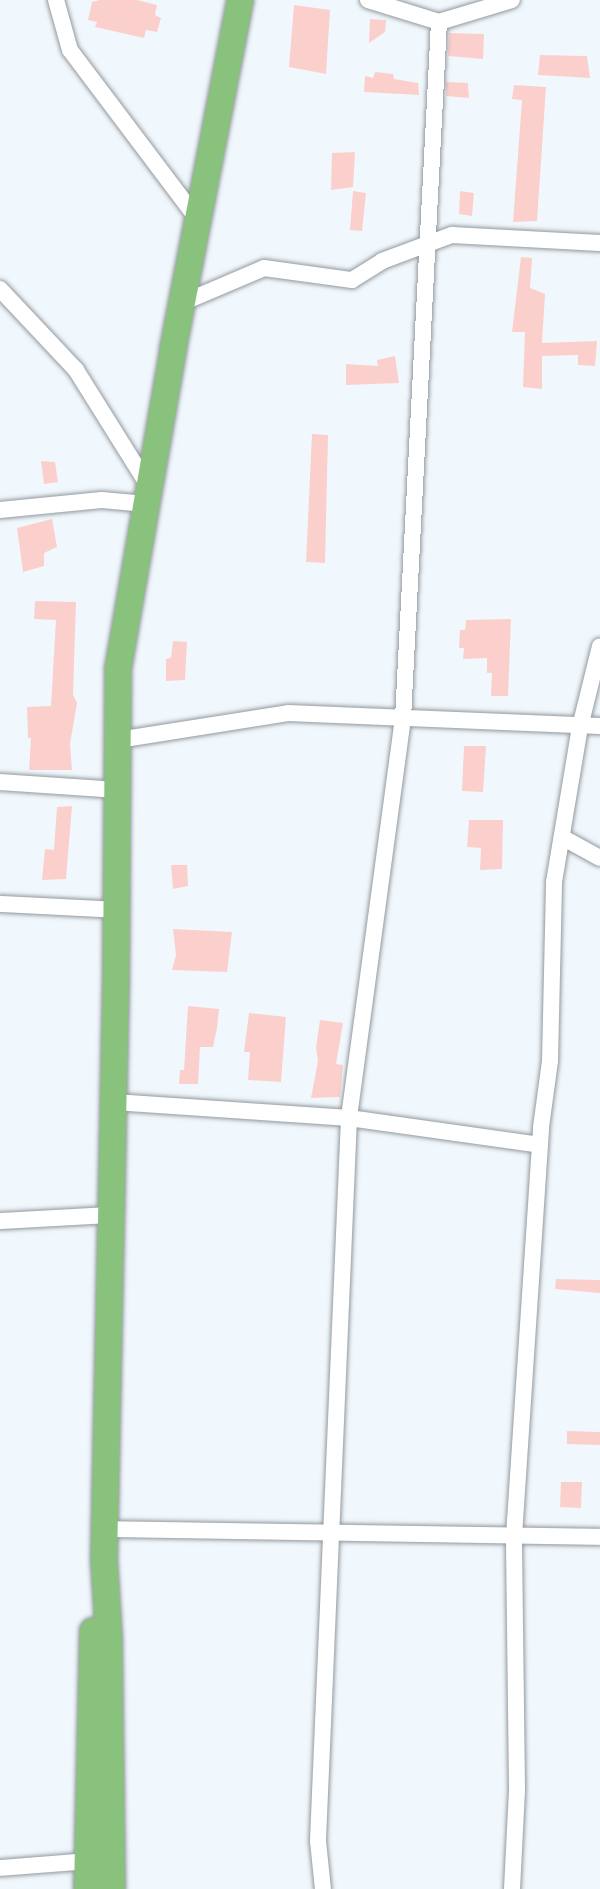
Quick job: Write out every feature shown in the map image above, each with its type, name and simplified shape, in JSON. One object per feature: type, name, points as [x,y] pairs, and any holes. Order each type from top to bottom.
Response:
[{"type":"highway","points":[[112,1889],[109,1639],[104,1529],[114,1102],[118,669],[181,303],[240,0]]},
{"type":"highway","points":[[87,1889],[92,1638],[104,1560]]},
{"type":"street","points":[[56,0],[70,50],[198,220]]},
{"type":"street","points":[[368,0],[439,22],[512,0]]},
{"type":"street","points":[[323,1889],[317,1841],[349,1118],[403,718],[439,22]]},
{"type":"street","points":[[181,303],[264,268],[352,280],[383,261],[452,235],[600,243]]},
{"type":"street","points":[[0,289],[76,370],[148,495],[0,510]]},
{"type":"street","points":[[512,1889],[517,1789],[514,1536],[540,1145],[550,1061],[554,882],[580,727],[600,646]]},
{"type":"street","points":[[118,740],[288,713],[600,726]]},
{"type":"street","points":[[0,782],[118,790]]},
{"type":"street","points":[[562,837],[600,858]]},
{"type":"street","points":[[0,904],[117,910]]},
{"type":"street","points":[[114,1102],[349,1118],[540,1145]]},
{"type":"street","points":[[0,1222],[111,1215]]},
{"type":"street","points":[[104,1529],[600,1537]]},
{"type":"street","points":[[0,1868],[88,1861]]},
{"type":"building","points":[[137,0],[157,5],[155,15],[161,18],[157,32],[146,30],[144,38],[95,27],[97,22],[88,20],[92,2]]},
{"type":"building","points":[[294,5],[330,10],[326,74],[289,67]]},
{"type":"building","points":[[370,19],[386,20],[385,32],[369,43]]},
{"type":"building","points":[[449,33],[484,34],[483,59],[448,56]]},
{"type":"building","points":[[540,55],[587,56],[590,78],[538,75]]},
{"type":"building","points":[[375,72],[393,74],[394,79],[418,83],[419,95],[364,92],[365,76],[373,78]]},
{"type":"building","points":[[446,82],[468,83],[469,98],[446,96]]},
{"type":"building","points":[[514,85],[546,87],[537,221],[513,222],[522,100],[512,99]]},
{"type":"building","points":[[355,152],[353,187],[331,190],[332,153]]},
{"type":"building","points":[[353,191],[366,193],[362,231],[350,230]]},
{"type":"building","points":[[460,191],[474,193],[472,216],[459,214]]},
{"type":"building","points":[[521,257],[532,258],[530,288],[545,294],[542,343],[597,341],[595,366],[578,365],[578,355],[542,356],[542,389],[523,387],[525,332],[512,332]]},
{"type":"building","points":[[395,356],[399,383],[346,385],[346,364],[378,366],[377,360]]},
{"type":"building","points":[[312,434],[328,435],[325,563],[306,562]]},
{"type":"building","points":[[41,461],[55,462],[58,482],[44,484]]},
{"type":"building","points":[[52,519],[57,547],[44,553],[44,566],[23,572],[17,528]]},
{"type":"building","points":[[35,601],[76,602],[73,695],[77,703],[70,744],[72,770],[29,770],[31,738],[28,738],[27,707],[51,706],[56,620],[34,619]]},
{"type":"building","points":[[511,619],[508,696],[491,696],[492,673],[487,673],[487,658],[463,659],[464,648],[459,648],[460,630],[465,630],[466,620]]},
{"type":"building","points":[[173,641],[187,642],[185,680],[166,681],[166,659],[171,658]]},
{"type":"building","points":[[464,746],[486,746],[483,792],[462,791]]},
{"type":"building","points":[[72,806],[66,879],[42,880],[45,849],[54,850],[57,807]]},
{"type":"building","points":[[469,820],[503,820],[502,869],[480,870],[481,848],[467,847]]},
{"type":"building","points":[[171,865],[187,865],[188,886],[173,889]]},
{"type":"building","points":[[173,929],[232,932],[227,972],[172,970],[176,955]]},
{"type":"building","points":[[188,1006],[219,1009],[213,1047],[200,1047],[198,1084],[179,1084],[180,1070],[184,1070]]},
{"type":"building","points":[[249,1013],[286,1017],[281,1082],[248,1080],[250,1052],[244,1052]]},
{"type":"building","points":[[320,1020],[343,1023],[336,1064],[343,1065],[340,1097],[311,1098],[318,1061],[316,1048]]},
{"type":"building","points":[[556,1279],[600,1280],[600,1293],[555,1289]]},
{"type":"building","points":[[567,1431],[600,1432],[600,1445],[567,1444]]},
{"type":"building","points":[[561,1482],[582,1482],[581,1508],[560,1507]]}]
